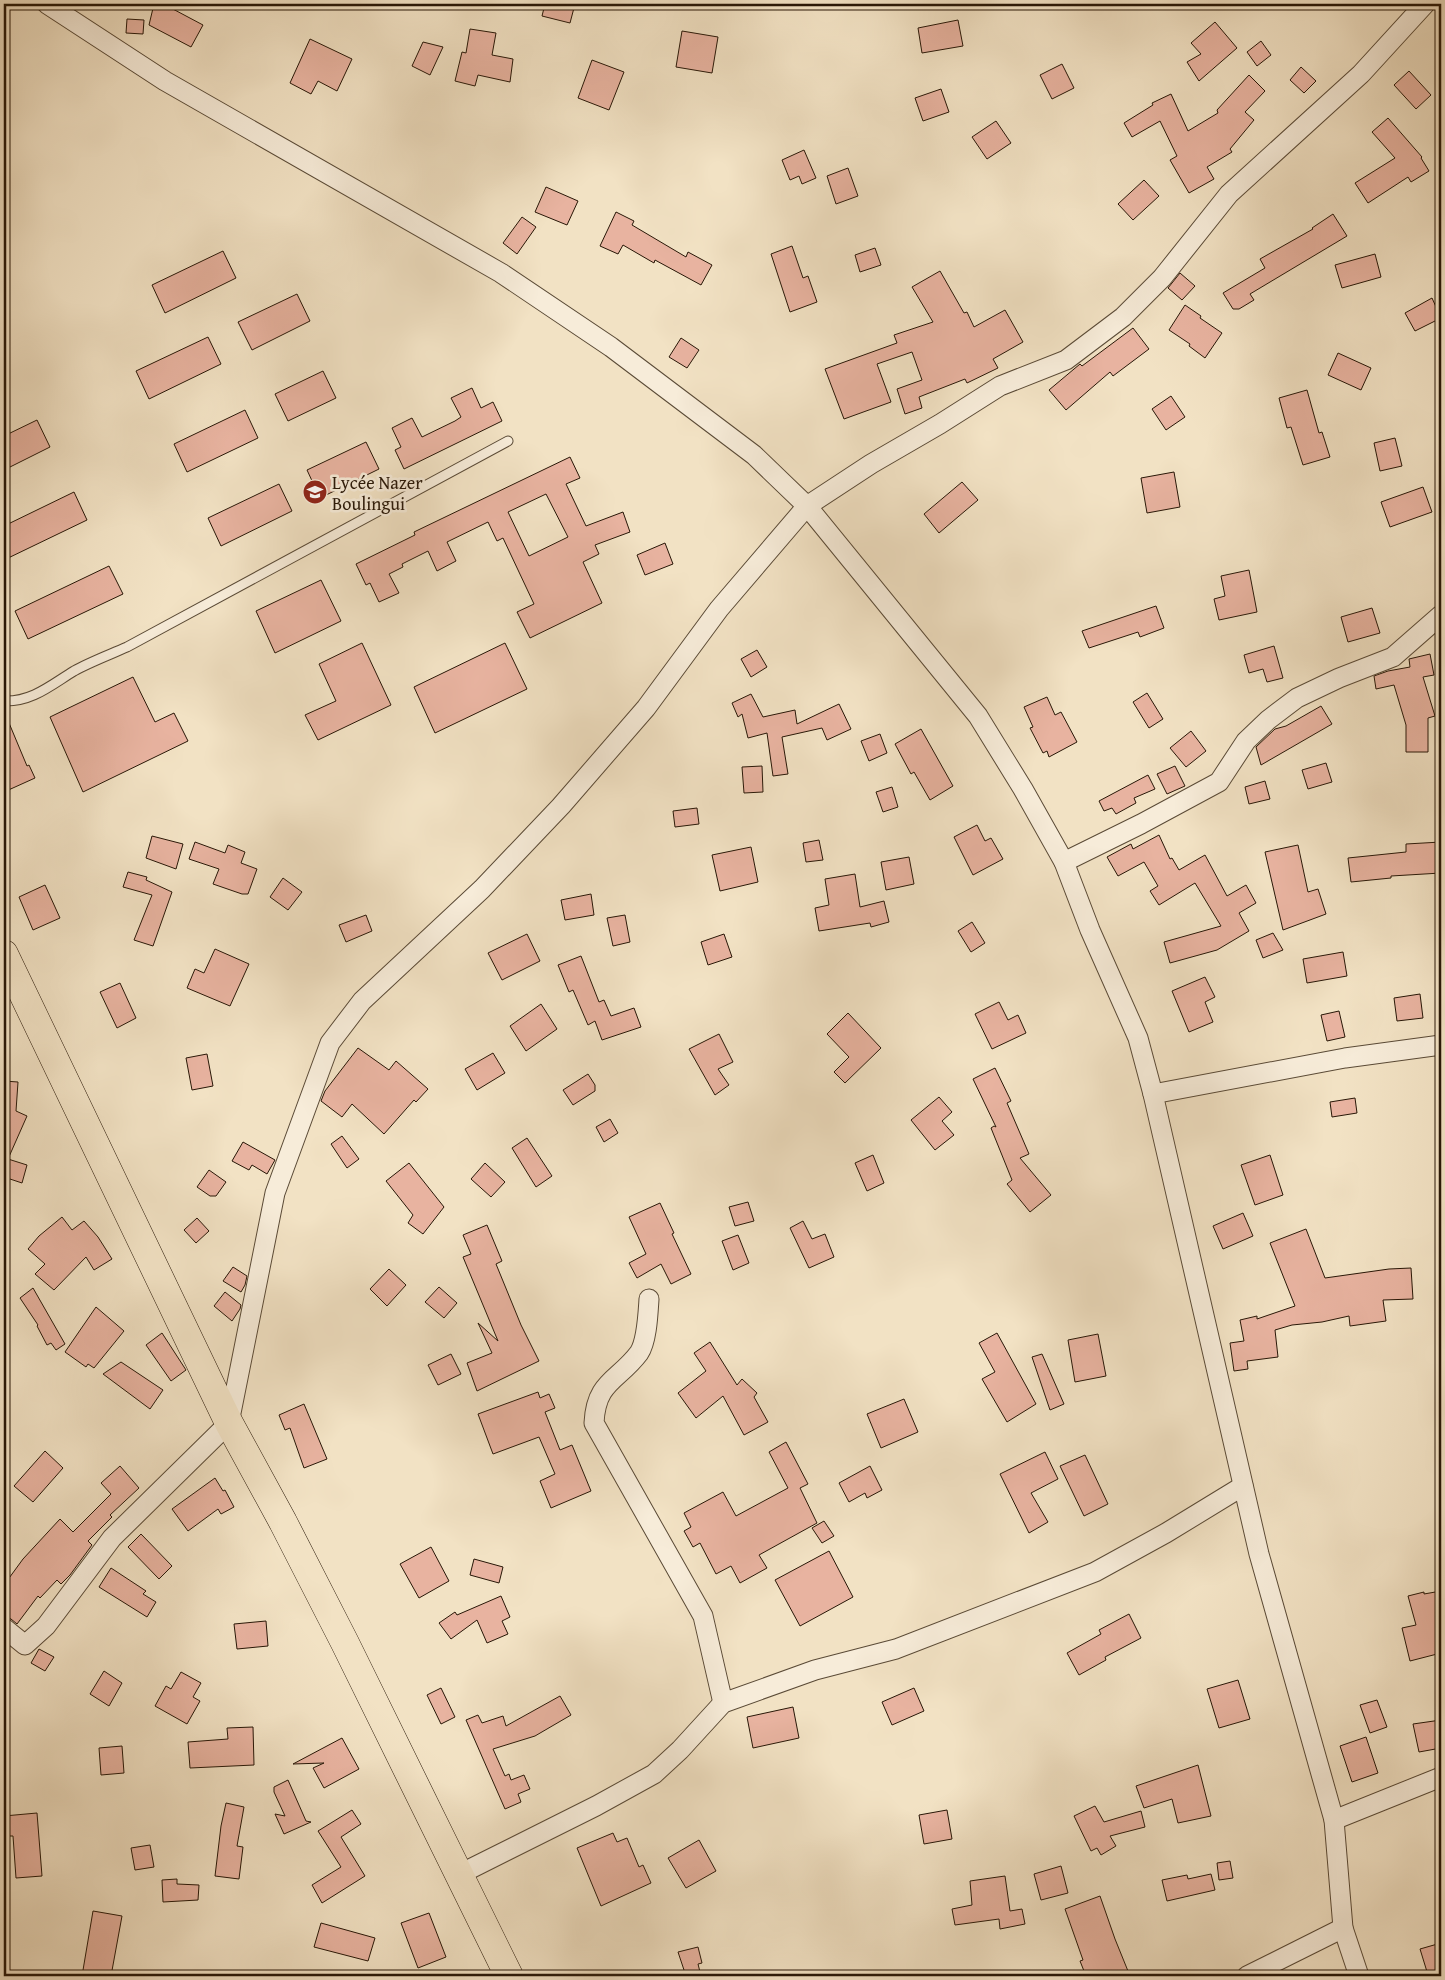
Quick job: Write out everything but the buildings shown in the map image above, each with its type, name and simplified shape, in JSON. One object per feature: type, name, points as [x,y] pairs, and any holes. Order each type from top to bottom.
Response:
[{"type":"highway","points":[[4,954],[230,1423],[345,1643],[509,1976]]},
{"type":"street","points":[[47,4],[165,81],[501,273],[611,347],[754,455],[807,506],[978,716],[1023,789],[1064,862],[1090,930],[1138,1038],[1153,1094],[1259,1554],[1334,1820],[1343,1928],[1359,1976]]},
{"type":"street","points":[[4,1628],[26,1645],[46,1626],[112,1538],[230,1423],[275,1193],[330,1043],[362,1001],[482,889],[561,806],[646,708],[719,609],[807,506],[871,464],[1000,386],[1066,360],[1122,316],[1162,278],[1230,194],[1360,74],[1426,4]]},
{"type":"street","points":[[1064,862],[1141,824],[1219,782],[1246,741],[1268,720],[1297,698],[1339,678],[1393,657],[1441,615]]},
{"type":"street","points":[[1153,1094],[1345,1058],[1441,1045]]},
{"type":"street","points":[[649,1299],[646,1330],[640,1352],[600,1392],[596,1404],[594,1422],[703,1616],[722,1703]]},
{"type":"street","points":[[458,1875],[596,1806],[654,1774],[680,1750],[722,1703],[815,1670],[896,1649],[1095,1572],[1166,1533],[1243,1486]]},
{"type":"street","points":[[1334,1820],[1441,1777]]},
{"type":"street","points":[[1247,1976],[1343,1928]]},
{"type":"lane","points":[[4,701],[35,696],[74,671],[127,647],[508,441]]},
{"type":"place","name":"Lycée Nazer Boulingui","points":[[315,492]]}]
